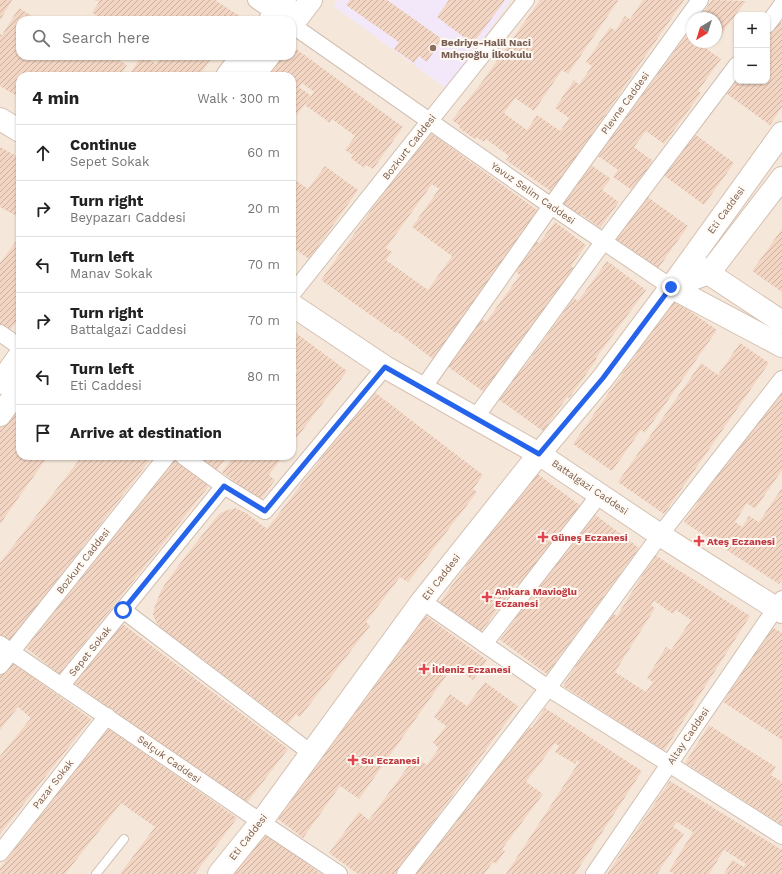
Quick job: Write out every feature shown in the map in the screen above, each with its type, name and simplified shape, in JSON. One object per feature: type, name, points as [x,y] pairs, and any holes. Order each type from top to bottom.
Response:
[{"type":"street","name":"Yavuz Selim Caddesi","points":[[256,0],[281,16]]},
{"type":"street","points":[[285,16],[311,0]]},
{"type":"street","name":"Bozkurt Caddesi","points":[[296,289],[526,0]]},
{"type":"street","name":"Plevne Caddesi","points":[[423,388],[551,206],[700,0]]},
{"type":"street","points":[[770,20],[779,4]]},
{"type":"street","name":"Yavuz Selim Caddesi","points":[[296,26],[551,206],[671,287],[782,346]]},
{"type":"street","points":[[230,72],[239,60]]},
{"type":"street","points":[[256,72],[265,60]]},
{"type":"street","points":[[475,418],[604,241],[734,69]]},
{"type":"street","points":[[0,120],[16,129]]},
{"type":"street","name":"Eti Caddesi","points":[[219,874],[261,822],[422,601],[539,454],[603,378],[690,261],[782,133]]},
{"type":"street","points":[[671,287],[709,273],[782,178]]},
{"type":"street","points":[[690,261],[782,322]]},
{"type":"street","name":"Battalgazi Caddesi","points":[[296,309],[385,367],[539,454],[660,535],[780,606]]},
{"type":"street","points":[[0,334],[16,344]]},
{"type":"street","points":[[0,383],[16,361]]},
{"type":"street","points":[[188,460],[224,486],[265,511],[385,367]]},
{"type":"street","points":[[405,874],[548,688],[660,535],[782,379]]},
{"type":"street","points":[[0,415],[16,393]]},
{"type":"street","name":"Bozkurt Caddesi","points":[[0,666],[6,647],[164,460]]},
{"type":"street","name":"Sepet Sokak","points":[[61,686],[224,486]]},
{"type":"street","points":[[484,644],[600,494]]},
{"type":"street","points":[[422,601],[548,688],[782,836]]},
{"type":"street","name":"Altay Caddesi","points":[[594,874],[780,606]]},
{"type":"street","points":[[123,610],[311,753]]},
{"type":"street","name":"Selçuk Caddesi","points":[[6,647],[61,686],[339,874]]},
{"type":"street","name":"Pazar Sokak","points":[[0,853],[107,716]]},
{"type":"lane","points":[[96,874],[124,839]]},
{"type":"shaded area","points":[[0,0],[782,0],[782,874],[0,874]]},
{"type":"shaded area","name":"Bedriye-Halil Naci Mıhçıoğlu İlkokulu","points":[[337,0],[511,0],[447,89],[333,6]]},
{"type":"building","points":[[0,0],[12,0],[0,20]]},
{"type":"building","points":[[95,0],[215,0],[239,16],[97,16],[92,13],[99,2]]},
{"type":"building","points":[[350,0],[387,0],[442,39],[427,62],[419,56],[414,63],[394,49],[399,42],[346,5]]},
{"type":"building","points":[[449,0],[505,0],[473,44],[437,17]]},
{"type":"building","points":[[540,0],[618,1],[568,74],[562,70],[534,111],[515,98],[504,113],[527,130],[537,115],[560,131],[569,118],[555,108],[574,80],[579,85],[592,66],[586,62],[610,27],[615,31],[625,16],[630,19],[643,0],[684,0],[552,192],[506,160],[509,156],[486,139],[484,142],[476,137],[475,139],[459,128],[460,126],[452,120],[482,82]]},
{"type":"building","points":[[712,0],[746,1],[738,12],[734,12],[734,17],[722,33],[722,12],[704,12]]},
{"type":"building","points":[[19,8],[32,16],[16,16],[16,60],[119,60],[127,65],[123,72],[16,72],[16,96],[0,86],[0,34],[2,35]]},
{"type":"building","points":[[776,19],[782,23],[782,107],[770,125],[723,91],[734,75],[734,84],[770,84],[770,26]]},
{"type":"building","points":[[686,35],[686,48],[705,48],[721,59],[698,91],[701,93],[664,144],[646,131],[634,147],[653,161],[632,190],[613,177],[618,170],[598,156]]},
{"type":"building","points":[[296,49],[403,127],[373,169],[366,165],[364,168],[351,158],[353,155],[345,150],[355,136],[332,119],[330,123],[305,105],[314,92],[302,83],[299,87],[311,96],[296,116],[296,72],[270,72],[278,60],[296,60]]},
{"type":"building","points":[[139,60],[150,60],[156,64],[158,60],[210,60],[202,72],[131,72]]},
{"type":"building","points":[[428,131],[544,215],[463,326],[459,323],[433,359],[397,332],[396,333],[321,280]],"holes":[[[432,184],[439,189],[412,227],[452,256],[428,290],[386,260],[392,252],[386,248]]]},
{"type":"building","points":[[692,132],[734,163],[704,205],[662,174]]},
{"type":"building","points":[[0,147],[16,156],[16,216],[0,207]]},
{"type":"building","points":[[591,165],[611,179],[602,190],[619,202],[600,228],[581,214],[580,216],[563,204]]},
{"type":"building","points":[[325,166],[358,190],[309,259],[296,250],[296,181],[308,189]]},
{"type":"building","points":[[646,196],[688,226],[657,270],[615,239]]},
{"type":"building","points":[[555,222],[586,245],[571,266],[574,269],[484,392],[444,364],[478,317],[486,322],[520,275],[514,270],[536,241],[539,243]]},
{"type":"building","points":[[782,229],[782,292],[752,271]]},
{"type":"building","points":[[16,241],[16,322],[10,330],[0,324],[0,263]]},
{"type":"building","points":[[607,261],[646,290],[596,358],[597,359],[569,398],[567,397],[543,431],[498,399],[523,365],[525,366],[574,298],[578,301]]},
{"type":"building","points":[[674,300],[717,330],[645,433],[641,430],[612,471],[573,444]]},
{"type":"building","points":[[296,333],[347,371],[296,439],[296,373],[298,370],[296,369]]},
{"type":"building","points":[[740,343],[769,363],[664,514],[618,482],[701,363],[718,375]]},
{"type":"building","points":[[782,383],[782,470],[755,509],[747,503],[735,522],[742,527],[749,516],[759,522],[782,488],[782,579],[779,584],[684,522]]},
{"type":"building","points":[[373,391],[483,475],[473,489],[477,492],[408,582],[400,577],[366,622],[370,626],[300,717],[296,714],[288,724],[161,628],[153,615],[154,609],[165,584],[219,514],[235,508],[246,513],[267,529]]},
{"type":"building","points":[[16,405],[16,460],[45,460],[0,524],[0,427]]},
{"type":"building","points":[[79,460],[150,460],[9,642],[0,636],[0,563]]},
{"type":"building","points":[[174,460],[176,460],[209,486],[59,674],[25,647]]},
{"type":"building","points":[[202,460],[224,460],[216,471]]},
{"type":"building","points":[[231,460],[280,460],[269,475],[275,480],[260,501],[222,472]]},
{"type":"building","points":[[535,472],[581,506],[522,587],[517,583],[480,633],[439,603]]},
{"type":"building","points":[[593,513],[639,548],[547,674],[500,640]]},
{"type":"building","points":[[655,555],[750,616],[664,751],[563,686],[610,612],[617,616]],"holes":[[[654,601],[673,614],[676,610],[691,620],[671,650],[666,647],[647,678],[653,682],[646,692],[615,672],[655,608],[651,605]]]},
{"type":"building","points":[[423,614],[487,660],[473,680],[453,666],[359,799],[340,786],[303,838],[278,819]]},
{"type":"building","points":[[120,622],[288,749],[246,804],[74,683]]},
{"type":"building","points":[[772,627],[782,633],[782,740],[723,702]]},
{"type":"building","points":[[12,660],[38,681],[91,719],[0,834],[0,756],[31,718],[18,707],[0,730],[0,675]]},
{"type":"building","points":[[485,682],[518,706],[395,874],[358,874],[329,853],[359,812],[369,820],[415,757],[427,765],[439,748],[433,743],[446,726],[434,717],[450,694],[467,706]]},
{"type":"building","points":[[545,708],[642,771],[575,874],[506,874],[579,762],[577,760],[575,764],[555,752],[559,746],[555,743],[526,782],[543,794],[502,849],[505,851],[496,864],[493,862],[484,874],[415,874],[526,725],[532,728]]},
{"type":"building","points":[[709,725],[776,767],[771,775],[782,782],[782,825],[685,763]]},
{"type":"building","points":[[108,728],[237,818],[195,874],[120,874],[155,827],[121,803],[65,874],[0,874],[0,868]]},
{"type":"building","points":[[670,781],[782,850],[782,874],[724,874],[732,860],[744,867],[746,864],[724,850],[709,874],[674,874],[669,871],[693,832],[677,822],[673,827],[684,834],[657,874],[607,874]]},
{"type":"building","points":[[264,831],[289,850],[321,874],[231,874]]},
{"type":"place","name":"Bedriye-Halil Naci Mıhçıoğlu İlkokulu","points":[[433,48]]},
{"type":"place","name":"Güneş Eczanesi","points":[[543,537]]},
{"type":"place","name":"Ateş Eczanesi","points":[[699,541]]},
{"type":"place","name":"Ankara Mavioğlu Eczanesi","points":[[487,597]]},
{"type":"place","name":"İldeniz Eczanesi","points":[[424,669]]},
{"type":"place","name":"Su Eczanesi","points":[[353,760]]},
{"type":"route","points":[[123,610],[224,486],[265,511],[385,367],[539,454],[603,378],[671,287]]}]
